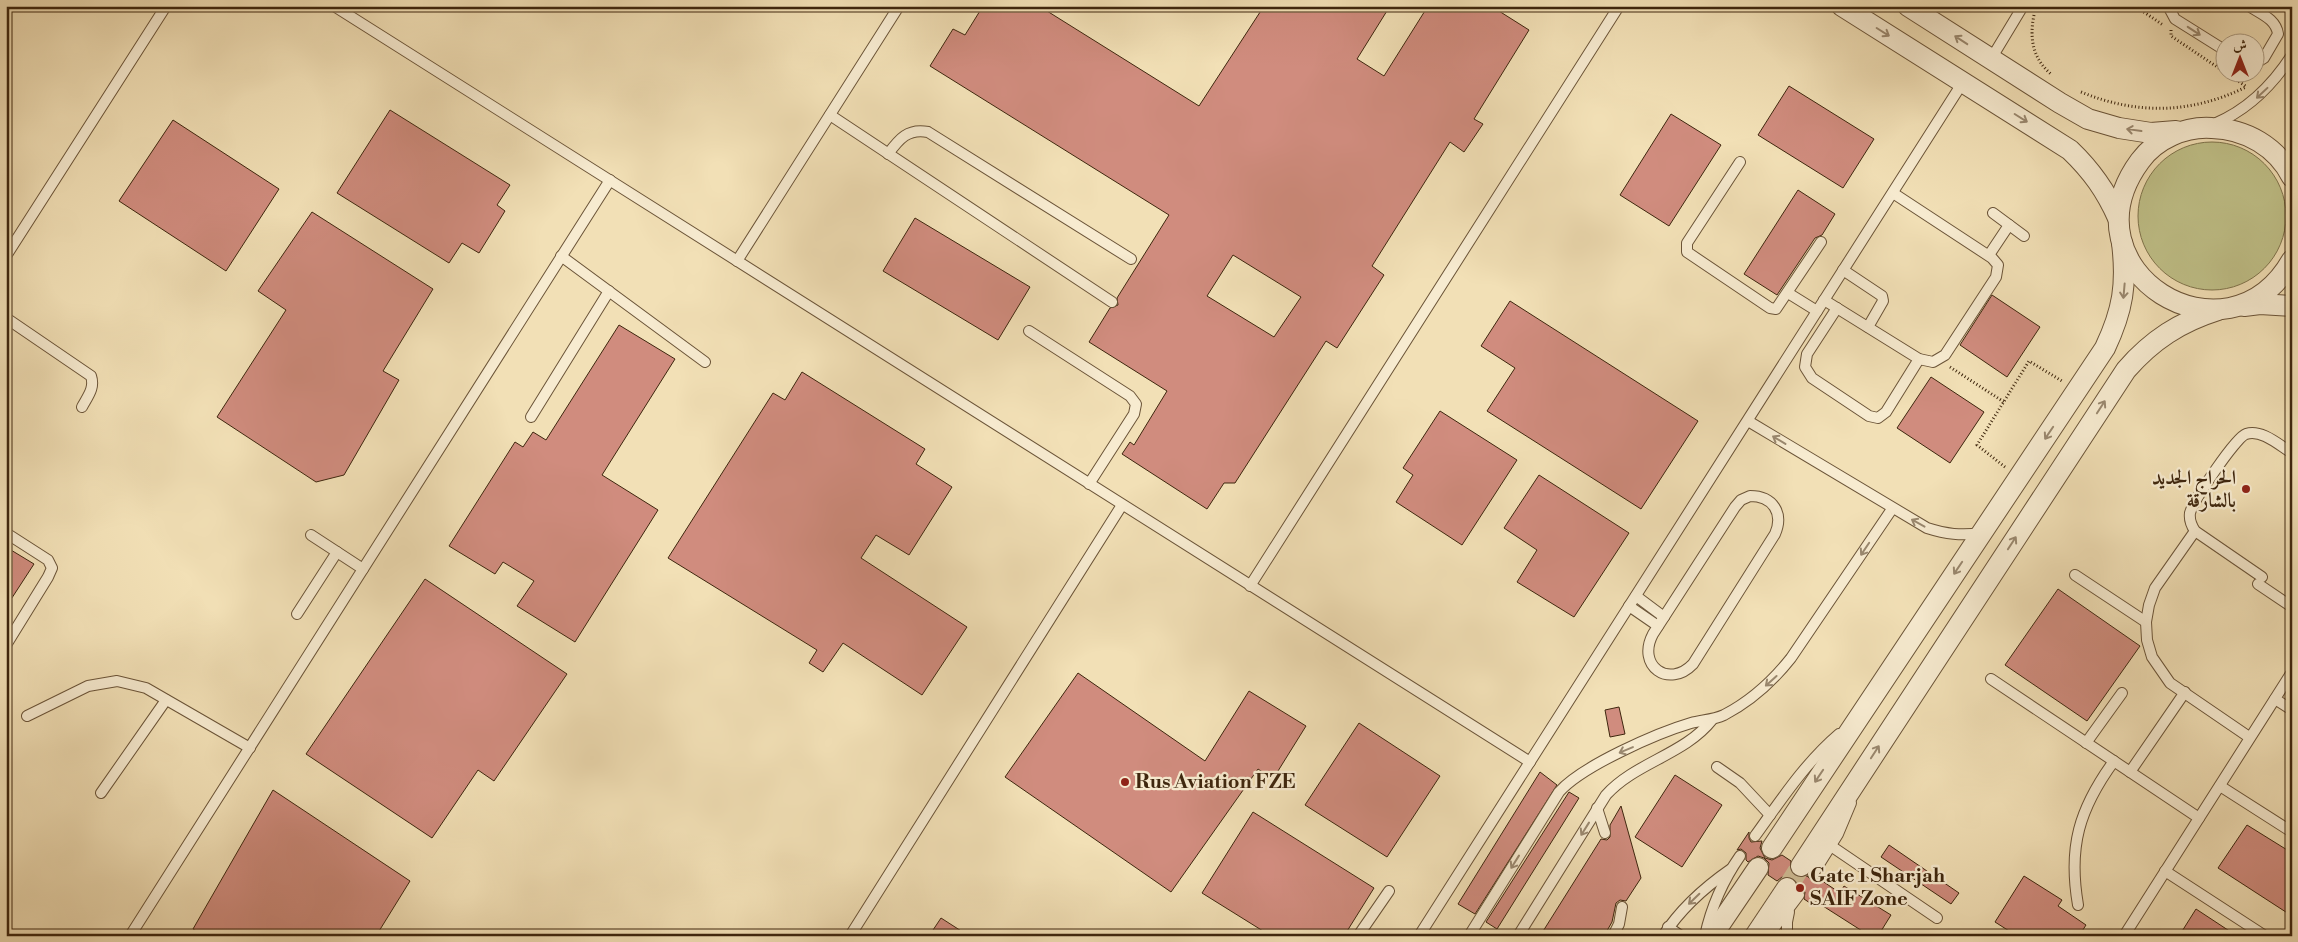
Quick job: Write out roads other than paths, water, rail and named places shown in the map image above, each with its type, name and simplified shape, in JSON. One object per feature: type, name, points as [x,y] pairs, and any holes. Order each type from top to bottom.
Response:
[{"type":"street","points":[[1772,848],[2106,348],[2117,324],[2124,297],[2125,270],[2118,218],[2106,193],[2090,170],[2070,150],[1842,6]]},
{"type":"street","points":[[1908,6],[2060,103],[2088,118],[2119,128],[2151,133],[2183,131],[2204,127],[2224,128],[2243,133],[2260,142],[2275,154],[2292,177]]},
{"type":"street","points":[[2118,218],[2121,196],[2130,174],[2144,155],[2162,141],[2183,131]]},
{"type":"street","points":[[2122,243],[2130,263],[2142,280],[2158,294],[2177,304],[2197,309],[2224,309],[2260,304],[2292,306]]},
{"type":"street","points":[[1807,870],[1854,784],[2126,370],[2144,349],[2166,332],[2192,318],[2251,301],[2270,289],[2285,272],[2292,260]]},
{"type":"street","points":[[1712,936],[1758,868]]},
{"type":"street","points":[[1755,936],[1793,891]]},
{"type":"lane","points":[[6,256],[166,6]]},
{"type":"lane","points":[[334,6],[1530,762]]},
{"type":"lane","points":[[737,261],[899,6]]},
{"type":"lane","points":[[1250,586],[1619,6]]},
{"type":"lane","points":[[1991,59],[2023,6]]},
{"type":"lane","points":[[2168,6],[2175,19],[2216,45]]},
{"type":"lane","points":[[2249,6],[2275,23],[2278,34],[2266,55]]},
{"type":"lane","points":[[2204,127],[2227,118],[2248,106],[2266,90],[2292,55]]},
{"type":"lane","points":[[1419,936],[1963,82]]},
{"type":"lane","points":[[830,116],[1112,302]]},
{"type":"lane","points":[[888,154],[903,136],[920,131],[928,132],[1131,259]]},
{"type":"lane","points":[[1740,162],[1687,244],[1686,249],[1689,254],[1770,308],[1778,308],[1821,242]]},
{"type":"lane","points":[[130,936],[610,180]]},
{"type":"lane","points":[[1824,300],[1919,359],[1926,362],[1940,360],[1998,274],[1998,264],[1989,255],[1893,193]]},
{"type":"lane","points":[[1993,213],[2024,236]]},
{"type":"lane","points":[[1989,255],[2009,225]]},
{"type":"lane","points":[[561,256],[705,362]]},
{"type":"lane","points":[[1844,270],[1882,296],[1883,301],[1868,327]]},
{"type":"lane","points":[[531,417],[609,292]]},
{"type":"lane","points":[[1788,293],[1817,311]]},
{"type":"lane","points":[[1837,308],[1807,354],[1805,367],[1812,378],[1869,416],[1874,418],[1882,416],[1919,359]]},
{"type":"lane","points":[[6,318],[91,376],[92,390],[82,407]]},
{"type":"lane","points":[[1029,331],[1130,396],[1136,404],[1134,414],[1089,484]]},
{"type":"lane","points":[[1748,421],[1892,509],[1927,528],[1944,534],[1963,536],[1982,533]]},
{"type":"lane","points":[[2292,453],[2260,434],[2246,434],[2240,438],[2191,511],[2191,525],[2194,531],[2260,580],[2292,607]]},
{"type":"lane","points":[[1750,496],[1760,496],[1769,500],[1776,507],[1779,516],[1779,525],[1775,534],[1693,664],[1686,671],[1677,675],[1667,675],[1650,663],[1647,653],[1648,643],[1658,626],[1734,507],[1741,500],[1750,496]]},
{"type":"lane","points":[[850,936],[1122,505]]},
{"type":"lane","points":[[1518,936],[1598,808],[1616,784],[1636,770],[1693,740],[1712,720],[1751,698],[1774,679],[1791,658],[1892,509]]},
{"type":"lane","points":[[2194,531],[2155,588],[2149,604],[2146,622],[2147,640],[2156,664],[2170,682],[2249,737]]},
{"type":"lane","points":[[6,532],[48,560],[52,568],[6,645]]},
{"type":"lane","points":[[311,535],[363,569]]},
{"type":"lane","points":[[297,614],[337,552]]},
{"type":"lane","points":[[2075,575],[2146,622]]},
{"type":"lane","points":[[1636,596],[1664,617]]},
{"type":"lane","points":[[1629,606],[1658,626]]},
{"type":"lane","points":[[2124,936],[2292,672]]},
{"type":"lane","points":[[1991,679],[2199,818]]},
{"type":"lane","points":[[27,716],[88,686],[102,682],[132,683],[166,700],[250,748]]},
{"type":"lane","points":[[2130,772],[2185,692]]},
{"type":"lane","points":[[2086,743],[2122,693]]},
{"type":"lane","points":[[2275,699],[2292,710]]},
{"type":"lane","points":[[101,794],[166,700]]},
{"type":"lane","points":[[1755,836],[1810,762],[1859,717]]},
{"type":"lane","points":[[1469,936],[1559,792],[1568,782],[1624,751],[1691,723],[1712,720]]},
{"type":"lane","points":[[2078,905],[2074,872],[2078,830],[2093,791],[2114,762]]},
{"type":"lane","points":[[1717,767],[1740,783],[1770,815]]},
{"type":"lane","points":[[1807,870],[1831,846],[1846,818],[1854,784]]},
{"type":"lane","points":[[2220,786],[2292,832]]},
{"type":"lane","points":[[1598,808],[1605,833]]},
{"type":"lane","points":[[1831,846],[1937,918]]},
{"type":"lane","points":[[1705,936],[1714,905],[1731,869],[1740,856]]},
{"type":"lane","points":[[1681,936],[1666,932],[1697,895],[1731,869]]},
{"type":"lane","points":[[2165,871],[2265,936]]},
{"type":"lane","points":[[1358,936],[1388,891]]},
{"type":"lane","points":[[1788,936],[1786,922],[1791,907],[1793,891]]},
{"type":"lane","points":[[1613,936],[1619,924],[1622,907]]},
{"type":"lane","points":[[1768,936],[1791,907]]},
{"type":"tunnel","points":[[1787,888],[1801,866]]},
{"type":"place","name":"الحراج الجديد بالشارقة","points":[[2246,489]]},
{"type":"place","name":"Rus Aviation FZE","points":[[1125,782]]},
{"type":"place","name":"Gate 1 Sharjah SAIF Zone","points":[[1800,888]]}]
